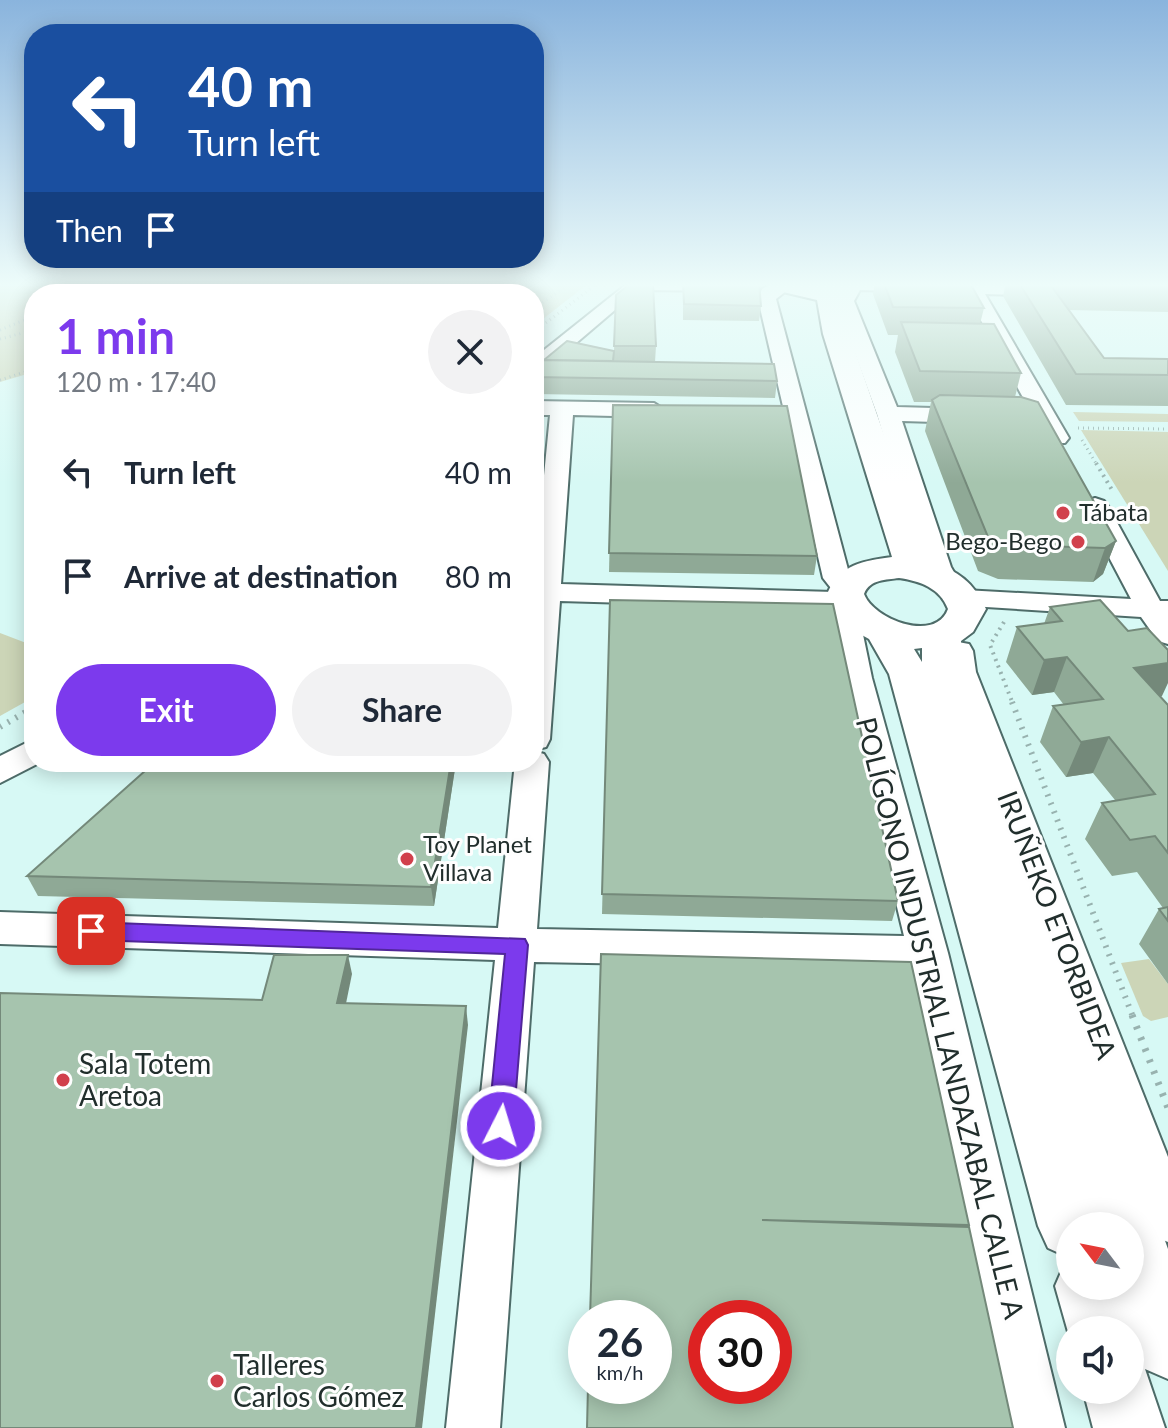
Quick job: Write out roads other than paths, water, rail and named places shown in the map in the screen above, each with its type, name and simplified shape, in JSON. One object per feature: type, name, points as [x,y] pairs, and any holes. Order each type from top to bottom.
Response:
[{"type":"main road","points":[[810,350],[834,422]]},
{"type":"main road","name":"IRUÑEKO ETORBIDEA","points":[[841,350],[906,550],[945,603],[942,674],[1123,1212]]},
{"type":"main road","points":[[891,567],[945,603],[924,638],[861,591],[891,567]]},
{"type":"main road","points":[[861,591],[909,674],[1066,1212]]},
{"type":"main road","points":[[1144,1274],[1168,1345]]},
{"type":"main road","points":[[1122,1404],[1129,1428]]},
{"type":"street","name":"POLÍGONO INDUSTRIAL LANDAZABAL CALLE A","points":[[776,350],[788,411],[837,578],[861,591],[845,620],[857,678],[928,953],[1038,1428]]},
{"type":"street","name":"IRUÑEKO ETORBIDEA","points":[[864,350],[888,414],[937,567],[961,672],[1168,1218]]},
{"type":"street","points":[[1003,350],[1035,417],[1065,453]]},
{"type":"street","points":[[544,408],[671,410]]},
{"type":"street","points":[[544,559],[562,409]]},
{"type":"street","points":[[888,414],[995,416]]},
{"type":"street","points":[[1087,491],[1138,582],[1158,609],[1168,635]]},
{"type":"street","points":[[544,592],[861,591]]},
{"type":"street","points":[[945,603],[1158,609]]},
{"type":"street","points":[[0,771],[24,757]]},
{"type":"street","points":[[473,1428],[531,772]]},
{"type":"street","points":[[0,928],[517,945],[928,953]]},
{"type":"place","name":"Tábata","points":[[1063,513]]},
{"type":"place","name":"Bego-Bego","points":[[1078,542]]},
{"type":"place","name":"Toy Planet Villava","points":[[407,859]]},
{"type":"place","name":"Sala Totem Aretoa","points":[[63,1080]]},
{"type":"place","name":"Talleres Carlos Gómez","points":[[217,1381]]}]
